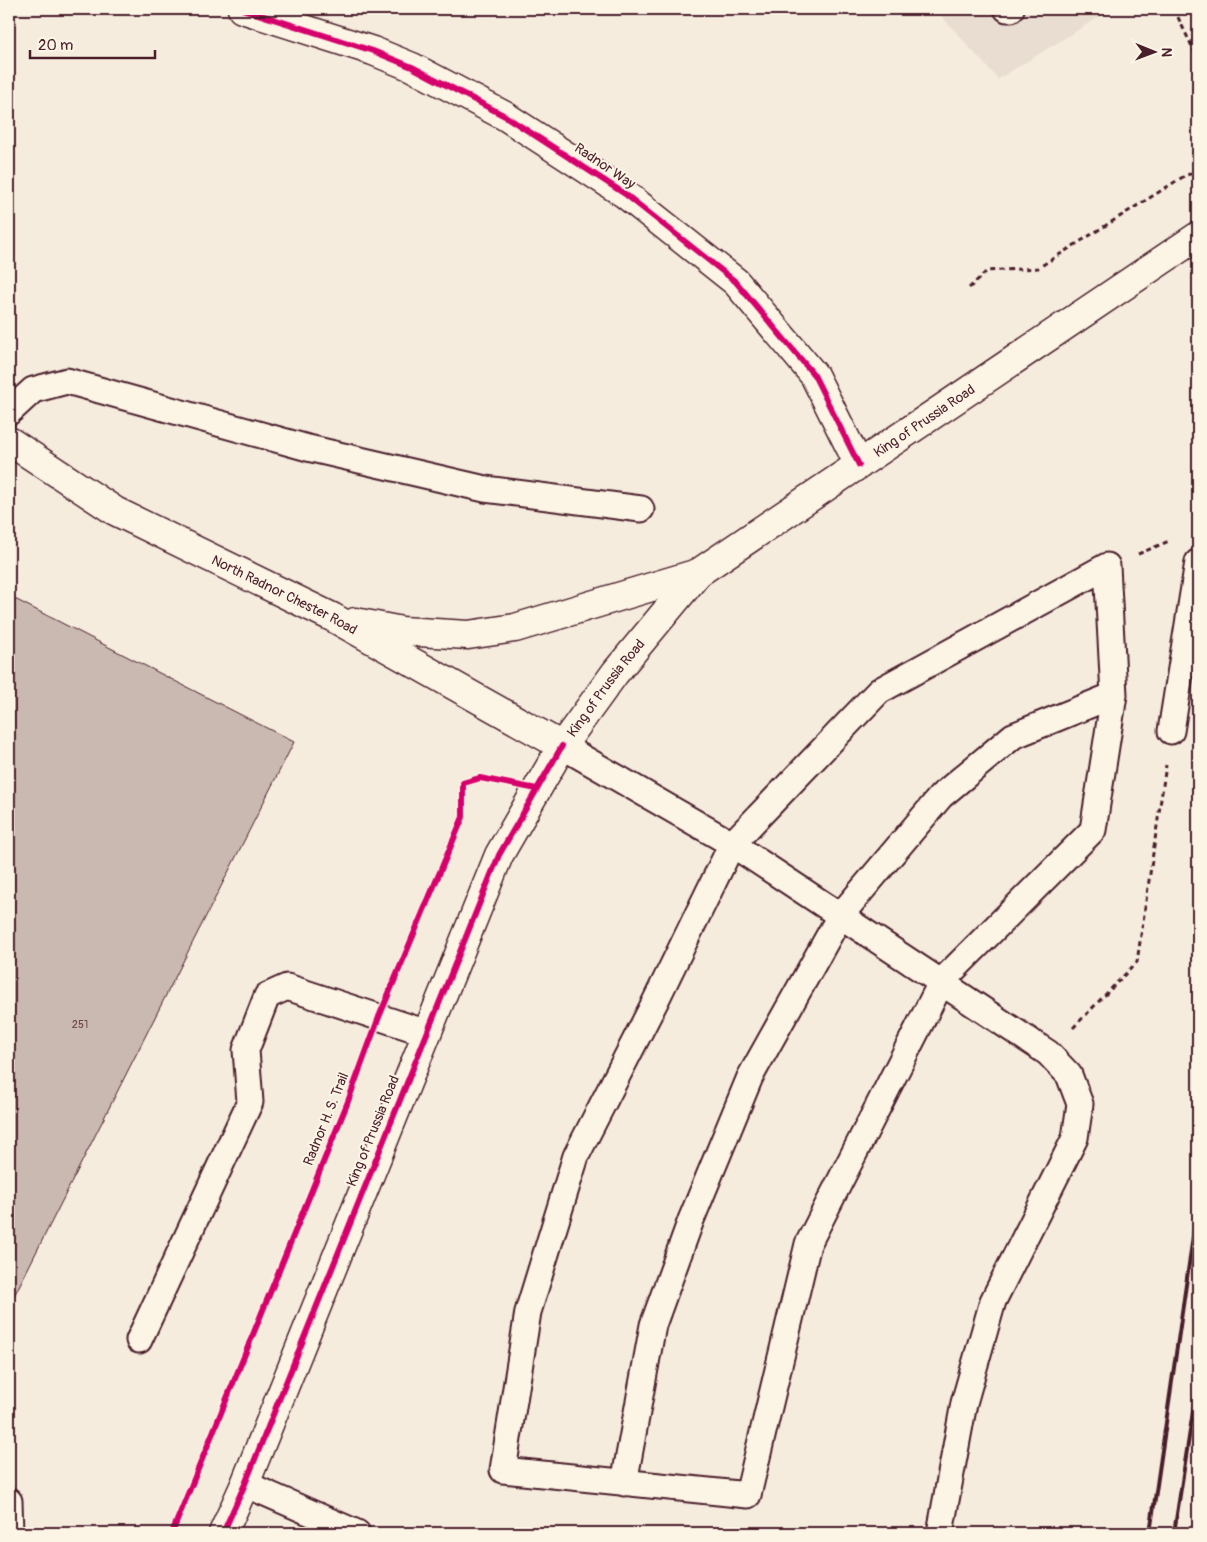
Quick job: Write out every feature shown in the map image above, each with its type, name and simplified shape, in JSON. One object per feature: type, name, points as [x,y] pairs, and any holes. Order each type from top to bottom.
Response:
[{"type":"main road","name":"Radnor Way","points":[[242,9],[373,51],[412,67],[505,116],[625,194],[736,282],[814,375],[859,465]]},
{"type":"main road","name":"King of Prussia Road","points":[[223,1533],[245,1484],[498,855],[562,746],[615,673],[698,573],[1198,236]]},
{"type":"main road","name":"North Radnor Chester Road","points":[[9,441],[115,511],[332,617],[562,746]]},
{"type":"main road","points":[[332,617],[402,631],[468,636],[515,628],[698,573]]},
{"type":"lane","points":[[1006,9],[1011,9]]},
{"type":"lane","points":[[9,412],[33,390],[67,381],[308,448],[485,488],[641,509]]},
{"type":"lane","points":[[1107,566],[1114,695],[1093,830],[942,981],[808,1244],[748,1496],[503,1470],[528,1312],[576,1156],[656,1000],[732,844],[879,691],[1107,566]]},
{"type":"lane","points":[[1171,732],[1197,569]]},
{"type":"lane","points":[[624,1483],[653,1325],[691,1220],[750,1077],[840,916],[941,796],[1013,736],[1114,695]]},
{"type":"lane","points":[[562,746],[732,844],[942,981],[1048,1053],[1069,1075],[1080,1104],[1074,1138],[993,1301],[964,1403],[940,1533]]},
{"type":"lane","points":[[139,1340],[250,1102],[246,1050],[267,996],[287,986],[427,1033]]},
{"type":"lane","points":[[245,1484],[345,1531]]},
{"type":"lane","points":[[9,1500],[10,1533]]},
{"type":"path","points":[[1174,9],[1198,59]]},
{"type":"path","points":[[969,288],[987,271],[1038,268],[1186,175],[1198,172]]},
{"type":"path","points":[[1107,566],[1177,538],[1197,569]]},
{"type":"path","points":[[1048,1053],[1137,962],[1171,732]]},
{"type":"shaded area","points":[[935,9],[1112,9],[998,79]]},
{"type":"building","points":[[9,596],[294,742],[9,1306]]},
{"type":"railway","points":[[1150,1533],[1198,1202]]},
{"type":"railway","points":[[1174,1533],[1198,1380]]},
{"type":"railway","points":[[1197,1533],[1198,1526]]},
{"type":"cycle path","points":[[242,9],[373,51],[412,67],[505,116],[625,194],[736,282],[814,375],[859,465]]},
{"type":"cycle path","points":[[223,1533],[245,1484],[499,855],[562,746]]},
{"type":"cycle path","name":"Radnor H. S. Trail","points":[[172,1533],[347,1104],[379,1017],[463,817],[463,783],[480,778],[537,789]]}]
